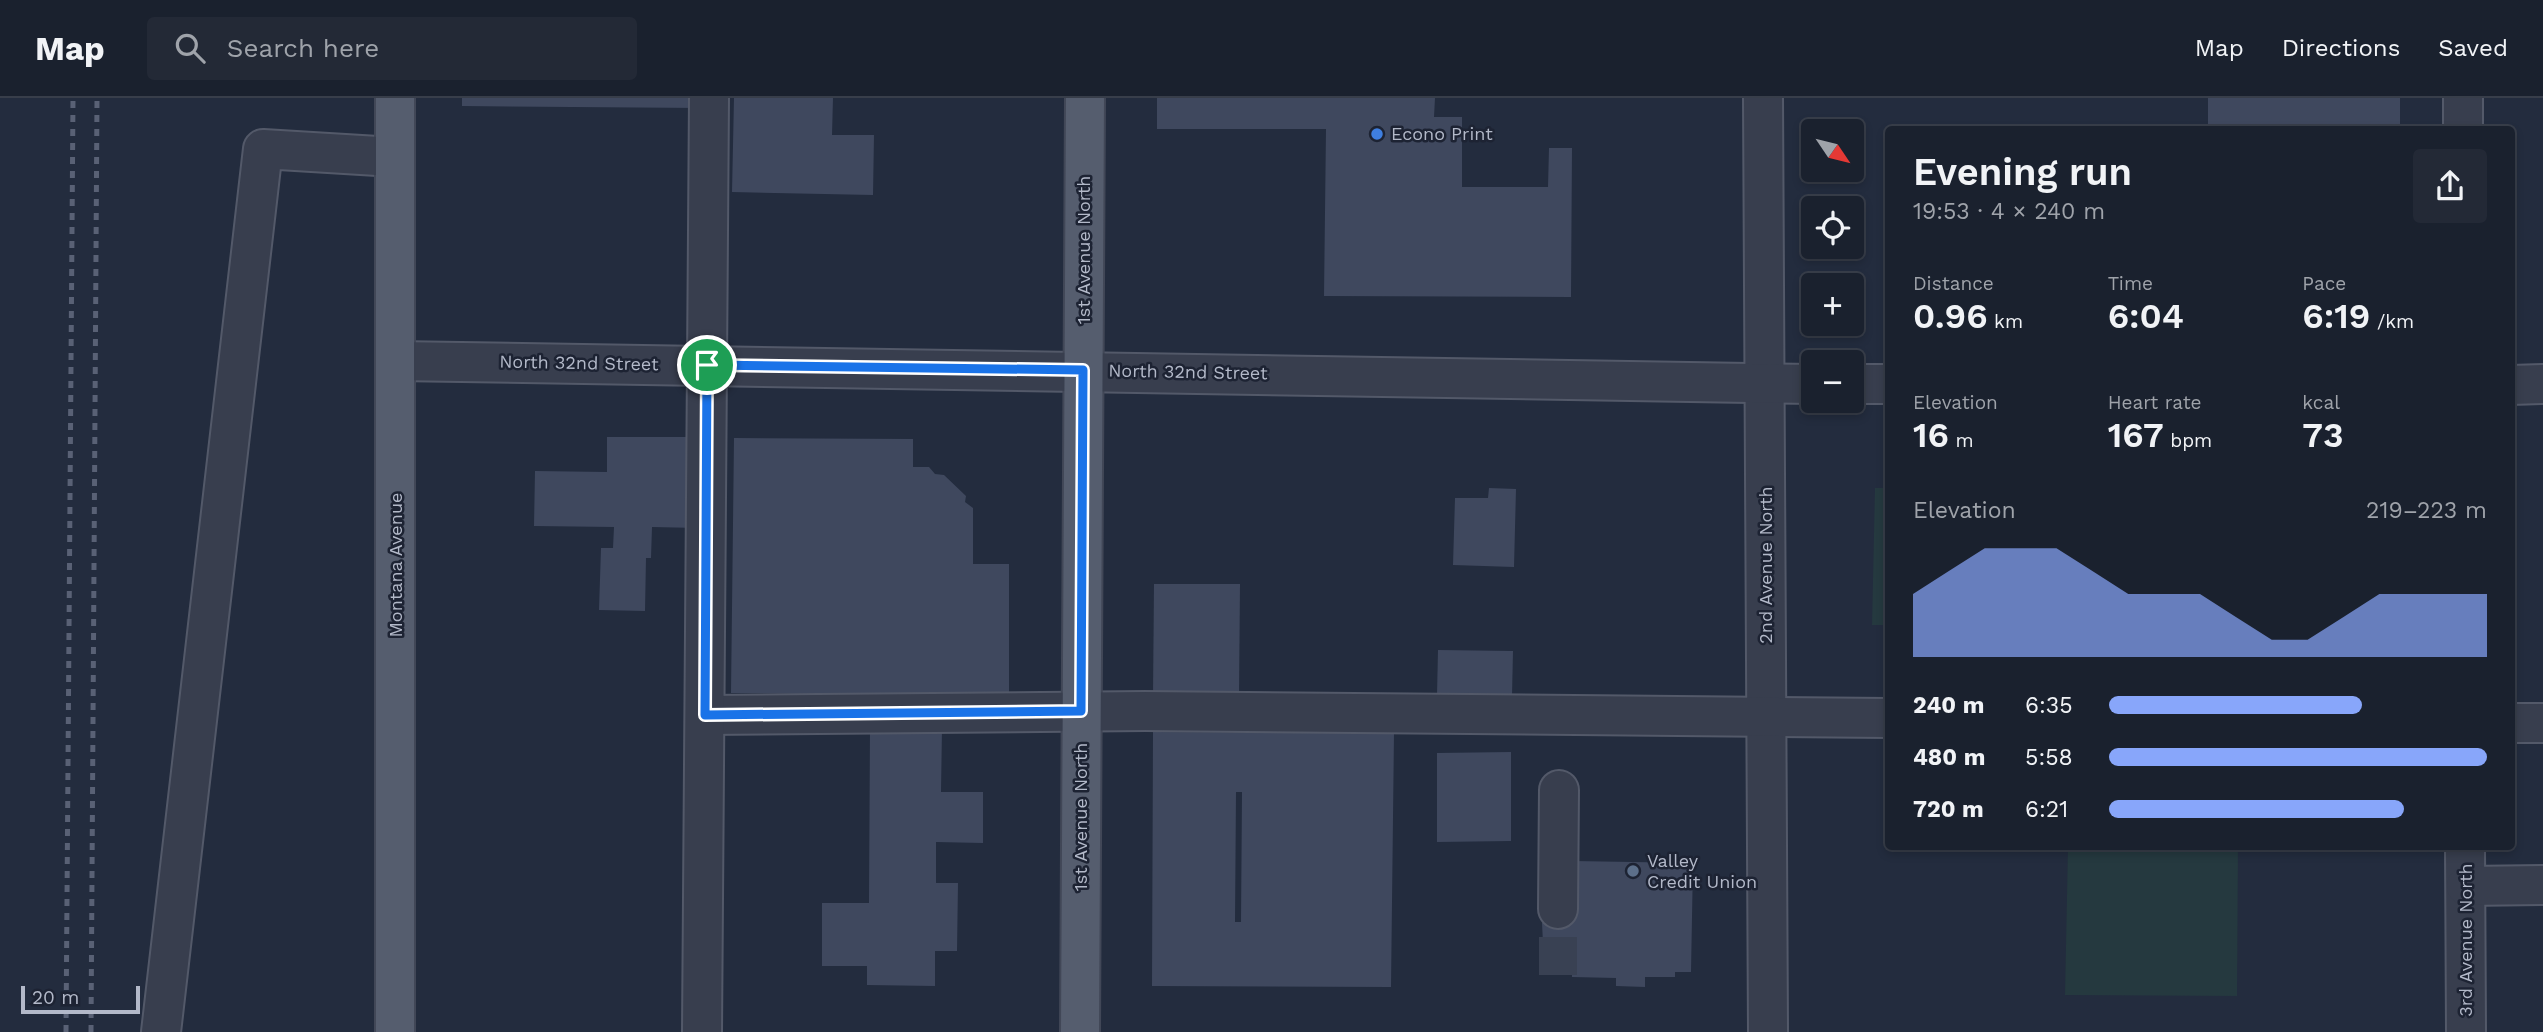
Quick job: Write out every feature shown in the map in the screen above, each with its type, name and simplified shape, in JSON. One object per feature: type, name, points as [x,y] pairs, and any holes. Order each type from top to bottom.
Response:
[{"type":"main road","name":"Montana Avenue","points":[[395,98],[395,1032]]},
{"type":"main road","name":"1st Avenue North","points":[[1080,1032],[1085,98]]},
{"type":"street","points":[[702,1032],[709,98]]},
{"type":"street","name":"2nd Avenue North","points":[[1762,98],[1766,384],[1768,1032]]},
{"type":"street","points":[[2463,98],[2463,126]]},
{"type":"street","points":[[161,1032],[263,149],[394,157]]},
{"type":"street","name":"North 32nd Street","points":[[396,361],[1083,370],[1801,384]]},
{"type":"street","points":[[1864,384],[1885,384]]},
{"type":"street","points":[[2515,385],[2543,384]]},
{"type":"street","points":[[705,715],[1081,711],[1885,718]]},
{"type":"street","points":[[2515,723],[2543,723]]},
{"type":"street","points":[[1558,909],[1559,790]]},
{"type":"street","name":"3rd Avenue North","points":[[2465,850],[2466,1032]]},
{"type":"street","points":[[2466,886],[2543,885]]},
{"type":"shaded area","points":[[1875,488],[1885,488],[1885,625],[1872,625]]},
{"type":"shaded area","points":[[2068,850],[2238,850],[2237,996],[2065,995]]},
{"type":"building","points":[[462,98],[701,98],[701,108],[462,106]]},
{"type":"building","points":[[734,98],[833,98],[832,135],[874,135],[873,195],[732,192]]},
{"type":"building","points":[[1157,98],[1435,98],[1434,117],[1462,117],[1462,187],[1548,187],[1549,148],[1572,148],[1571,297],[1324,296],[1326,129],[1157,129]]},
{"type":"building","points":[[2208,98],[2400,98],[2400,126],[2208,126]]},
{"type":"building","points":[[607,437],[698,437],[698,528],[652,527],[651,558],[646,558],[645,611],[599,610],[601,548],[613,548],[614,527],[534,526],[535,471],[607,472]]},
{"type":"building","points":[[734,438],[913,439],[913,467],[929,467],[935,474],[944,475],[966,496],[965,502],[973,508],[973,564],[1009,564],[1009,696],[731,693]]},
{"type":"building","points":[[1489,488],[1516,489],[1514,567],[1453,565],[1455,498],[1488,498]]},
{"type":"building","points":[[1154,584],[1240,584],[1239,695],[1153,695]]},
{"type":"building","points":[[1438,650],[1513,651],[1512,696],[1437,695]]},
{"type":"building","points":[[870,728],[942,728],[941,792],[983,792],[983,843],[936,842],[936,883],[958,883],[957,951],[935,951],[935,986],[867,985],[867,966],[822,966],[822,903],[869,903]]},
{"type":"building","points":[[1153,732],[1394,733],[1391,987],[1152,986]],"holes":[[[1236,792],[1242,792],[1241,922],[1235,922]]]},
{"type":"building","points":[[1511,752],[1511,841],[1437,842],[1437,753]]},
{"type":"building","points":[[1573,861],[1693,863],[1691,972],[1675,972],[1675,977],[1645,977],[1645,987],[1616,986],[1616,978],[1572,977],[1572,965],[1544,964],[1542,923],[1546,923],[1545,913]]},
{"type":"tunnel","points":[[1558,909],[1558,975]]},
{"type":"railway","points":[[66,1032],[73,98]]},
{"type":"railway","points":[[91,1032],[97,98]]},
{"type":"place","name":"Econo Print","points":[[1377,134]]},
{"type":"place","name":"Valley Credit Union","points":[[1633,871]]},
{"type":"route","points":[[707,365],[1083,370],[1085,433],[1081,711],[705,715],[707,365]]}]
